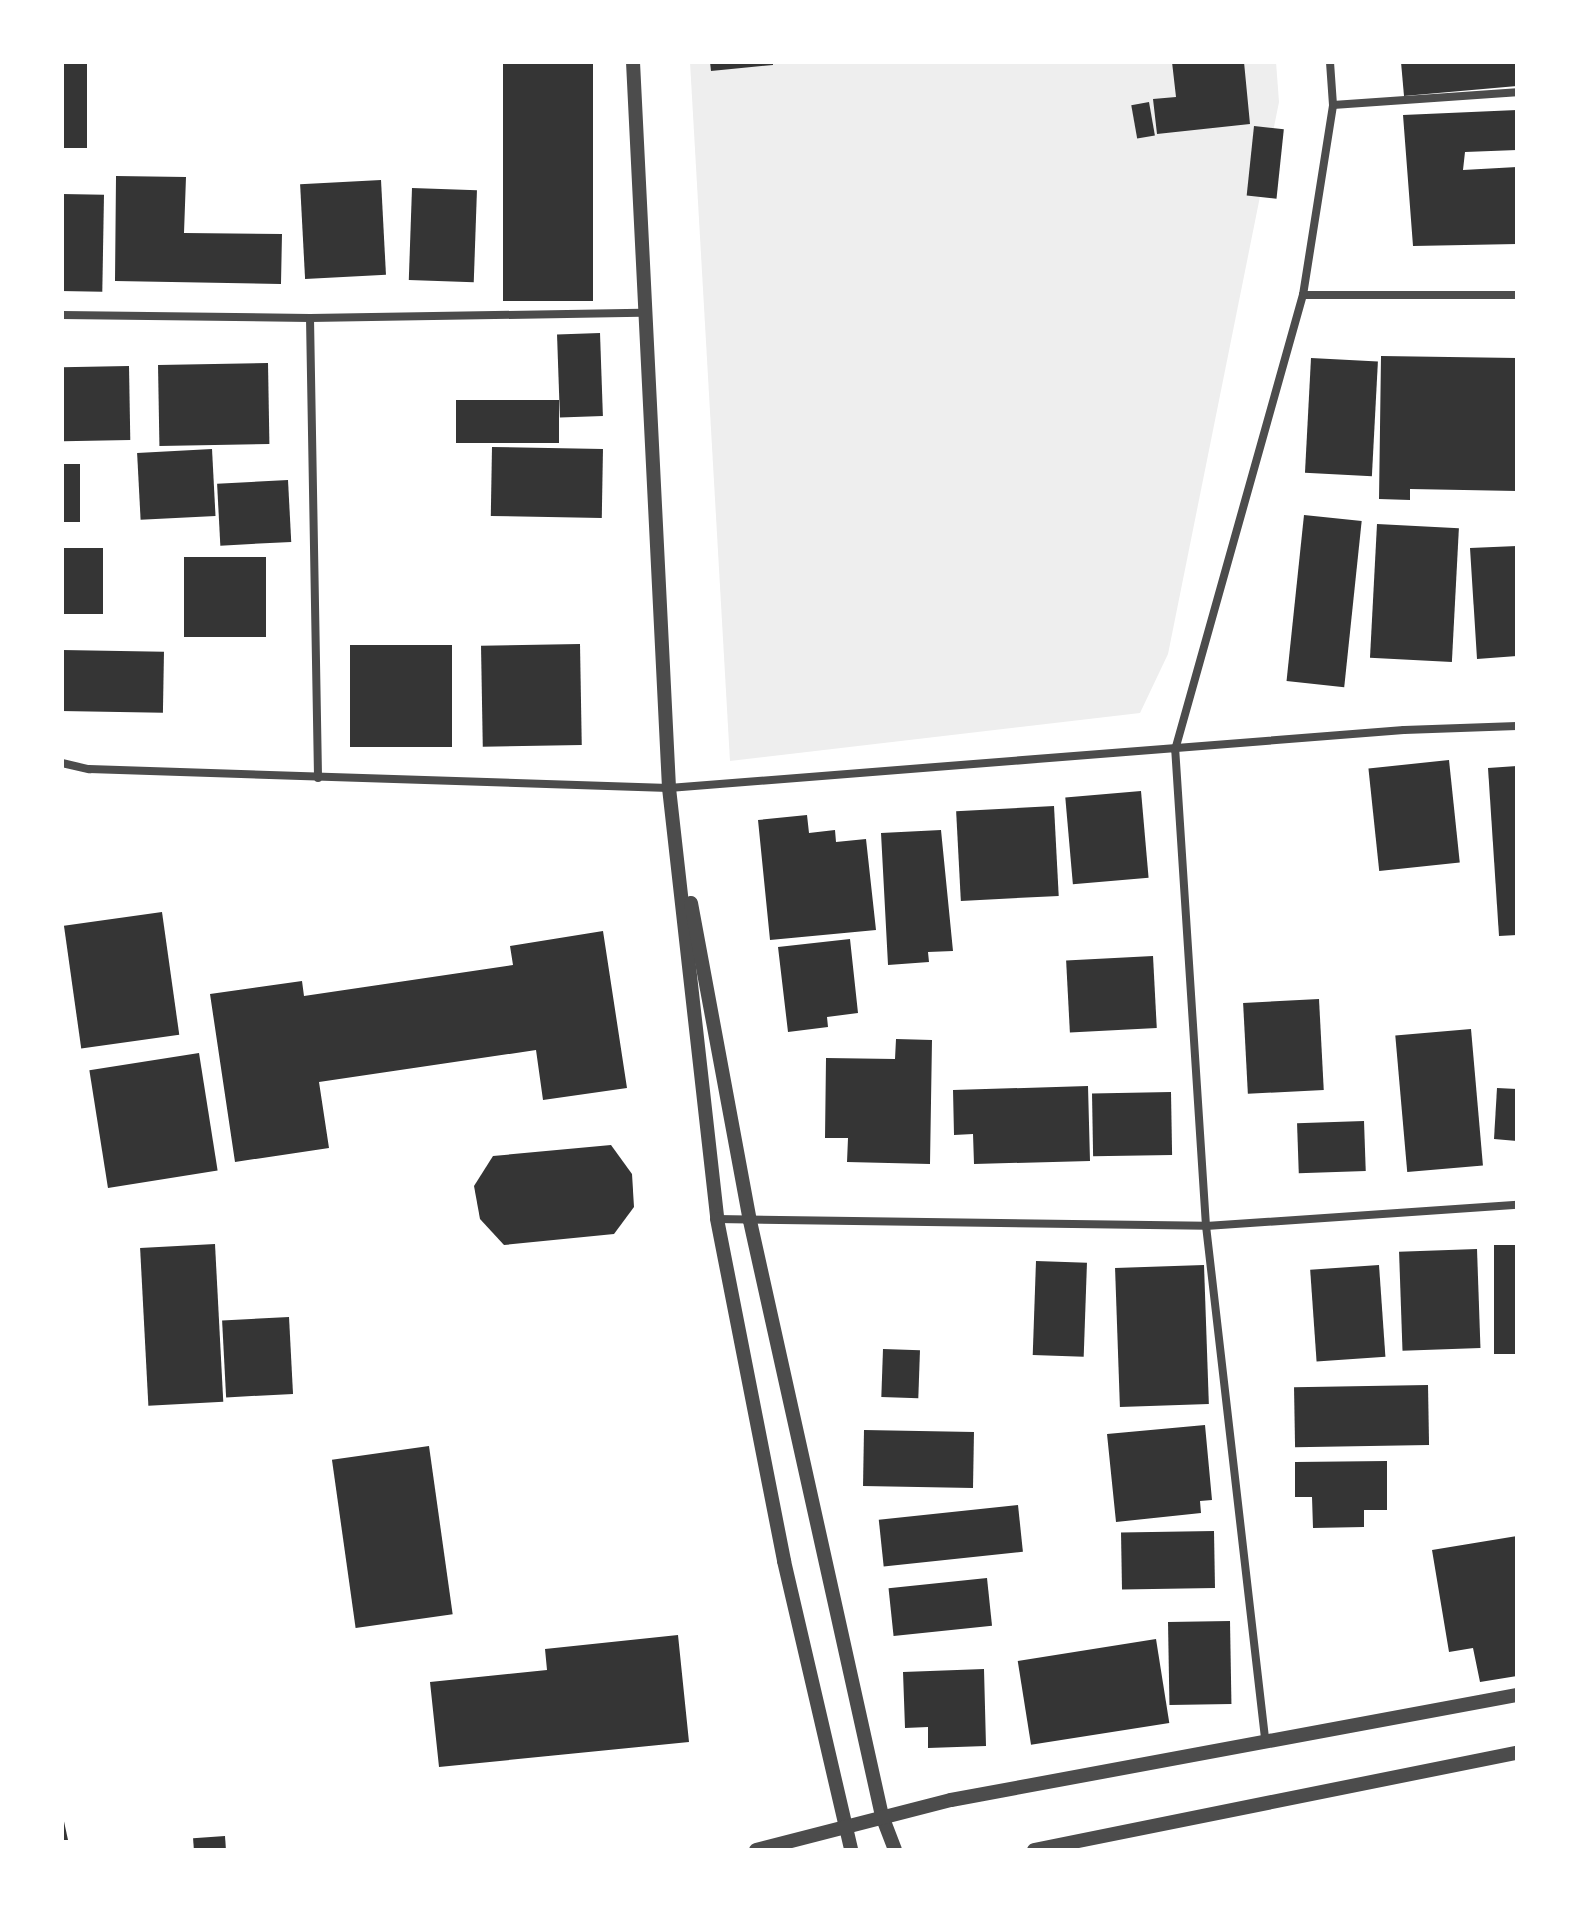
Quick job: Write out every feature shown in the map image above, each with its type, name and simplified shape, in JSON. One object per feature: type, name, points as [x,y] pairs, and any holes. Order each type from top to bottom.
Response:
[{"type":"street","points":[[633,62],[641,313],[669,788],[717,1219],[842,1825],[851,1850]]},
{"type":"street","points":[[1265,1738],[1206,1226],[1175,750],[1303,295],[1333,105],[1330,62]]},
{"type":"street","points":[[1333,105],[1517,92]]},
{"type":"street","points":[[1303,295],[1517,295]]},
{"type":"street","points":[[62,315],[310,318],[641,313]]},
{"type":"street","points":[[310,318],[318,778]]},
{"type":"street","points":[[62,763],[89,769],[669,788],[1517,726]]},
{"type":"street","points":[[669,788],[750,1221],[882,1816],[895,1850]]},
{"type":"street","points":[[717,1219],[1206,1226],[1517,1205]]},
{"type":"street","points":[[756,1850],[882,1816],[1265,1738],[1517,1695]]},
{"type":"street","points":[[1034,1850],[1517,1753]]},
{"type":"shaded area","points":[[690,62],[1276,62],[1279,102],[1168,654],[1140,713],[730,761]]},
{"type":"building","points":[[62,62],[87,62],[87,148],[62,148]]},
{"type":"building","points":[[503,62],[593,62],[593,301],[503,301]]},
{"type":"building","points":[[710,62],[773,62],[773,65],[711,71]]},
{"type":"building","points":[[1172,62],[1244,62],[1250,124],[1157,134],[1153,99],[1176,97]]},
{"type":"building","points":[[1401,62],[1517,62],[1517,86],[1404,96]]},
{"type":"building","points":[[1149,102],[1155,135],[1137,139],[1131,105]]},
{"type":"building","points":[[1517,110],[1517,150],[1465,152],[1463,170],[1517,167],[1517,244],[1413,246],[1403,115]]},
{"type":"building","points":[[1254,126],[1284,129],[1277,199],[1247,196]]},
{"type":"building","points":[[116,176],[186,177],[184,233],[282,234],[281,284],[115,281]]},
{"type":"building","points":[[381,180],[386,275],[305,279],[300,184]]},
{"type":"building","points":[[412,188],[477,190],[474,282],[409,280]]},
{"type":"building","points":[[62,194],[104,195],[102,292],[62,291]]},
{"type":"building","points":[[600,333],[603,416],[560,417],[557,335]]},
{"type":"building","points":[[1381,356],[1517,358],[1517,491],[1410,489],[1410,500],[1379,499]]},
{"type":"building","points":[[1311,358],[1378,362],[1372,476],[1305,473]]},
{"type":"building","points":[[268,363],[269,444],[159,446],[158,365]]},
{"type":"building","points":[[129,366],[130,440],[63,441],[62,367]]},
{"type":"building","points":[[456,400],[559,400],[559,443],[456,443]]},
{"type":"building","points":[[492,447],[603,449],[602,518],[491,516]]},
{"type":"building","points":[[212,449],[216,516],[141,520],[137,453]]},
{"type":"building","points":[[62,464],[80,464],[80,522],[62,522]]},
{"type":"building","points":[[288,480],[291,542],[220,546],[217,484]]},
{"type":"building","points":[[1304,515],[1362,521],[1344,687],[1287,681]]},
{"type":"building","points":[[1377,524],[1459,528],[1452,662],[1370,658]]},
{"type":"building","points":[[1517,546],[1517,656],[1477,659],[1470,548]]},
{"type":"building","points":[[62,548],[103,548],[103,614],[62,614]]},
{"type":"building","points":[[184,557],[266,557],[266,637],[184,637]]},
{"type":"building","points":[[580,644],[582,745],[483,747],[481,646]]},
{"type":"building","points":[[350,645],[452,645],[452,747],[350,747]]},
{"type":"building","points":[[62,650],[164,652],[163,713],[62,711]]},
{"type":"building","points":[[1449,760],[1460,862],[1379,871],[1368,768]]},
{"type":"building","points":[[1517,766],[1517,935],[1499,936],[1488,768]]},
{"type":"building","points":[[1141,791],[1149,878],[1073,884],[1065,798]]},
{"type":"building","points":[[1054,806],[1059,896],[961,901],[956,811]]},
{"type":"building","points":[[807,815],[809,833],[835,830],[836,842],[866,839],[876,930],[770,940],[758,820]]},
{"type":"building","points":[[941,830],[953,951],[928,952],[929,962],[888,965],[881,833]]},
{"type":"building","points":[[162,912],[179,1035],[81,1049],[64,926]]},
{"type":"building","points":[[603,931],[627,1088],[543,1100],[536,1050],[319,1082],[329,1148],[235,1162],[210,994],[302,981],[304,996],[513,965],[510,946]]},
{"type":"building","points":[[850,939],[858,1013],[827,1017],[828,1027],[788,1032],[778,947]]},
{"type":"building","points":[[1153,956],[1157,1028],[1070,1032],[1066,961]]},
{"type":"building","points":[[1319,999],[1324,1090],[1248,1094],[1243,1003]]},
{"type":"building","points":[[1471,1029],[1483,1165],[1407,1172],[1395,1036]]},
{"type":"building","points":[[896,1039],[932,1040],[930,1164],[847,1162],[848,1138],[825,1138],[826,1058],[895,1059]]},
{"type":"building","points":[[199,1053],[218,1171],[108,1188],[89,1070]]},
{"type":"building","points":[[1088,1086],[1090,1161],[974,1164],[973,1134],[954,1135],[953,1090]]},
{"type":"building","points":[[1497,1088],[1517,1089],[1517,1141],[1494,1139]]},
{"type":"building","points":[[1171,1092],[1172,1155],[1093,1156],[1092,1093]]},
{"type":"building","points":[[1364,1121],[1366,1171],[1299,1173],[1297,1123]]},
{"type":"building","points":[[611,1145],[632,1174],[634,1207],[614,1234],[504,1245],[480,1219],[474,1186],[493,1156]]},
{"type":"building","points":[[215,1244],[223,1402],[148,1406],[140,1248]]},
{"type":"building","points":[[1494,1245],[1517,1245],[1517,1354],[1494,1354]]},
{"type":"building","points":[[1477,1249],[1480,1348],[1403,1351],[1399,1252]]},
{"type":"building","points":[[1036,1261],[1087,1263],[1084,1357],[1033,1355]]},
{"type":"building","points":[[1204,1265],[1209,1404],[1120,1407],[1115,1268]]},
{"type":"building","points":[[1379,1265],[1385,1357],[1317,1362],[1310,1270]]},
{"type":"building","points":[[289,1317],[293,1394],[226,1397],[222,1321]]},
{"type":"building","points":[[883,1349],[920,1350],[918,1398],[881,1397]]},
{"type":"building","points":[[1428,1385],[1429,1445],[1295,1447],[1294,1387]]},
{"type":"building","points":[[1205,1425],[1212,1500],[1200,1501],[1201,1513],[1116,1522],[1107,1434]]},
{"type":"building","points":[[864,1430],[974,1432],[973,1488],[863,1486]]},
{"type":"building","points":[[429,1446],[453,1614],[356,1628],[332,1460]]},
{"type":"building","points":[[1387,1461],[1387,1510],[1364,1510],[1364,1527],[1313,1528],[1312,1497],[1295,1497],[1295,1462]]},
{"type":"building","points":[[1018,1505],[1023,1552],[884,1566],[879,1520]]},
{"type":"building","points":[[1214,1531],[1215,1588],[1122,1590],[1121,1533]]},
{"type":"building","points":[[1517,1536],[1517,1676],[1480,1682],[1473,1648],[1449,1652],[1432,1550]]},
{"type":"building","points":[[987,1578],[992,1626],[894,1636],[889,1588]]},
{"type":"building","points":[[1230,1621],[1231,1704],[1169,1705],[1168,1622]]},
{"type":"building","points":[[678,1635],[689,1742],[439,1767],[430,1682],[547,1670],[545,1649]]},
{"type":"building","points":[[1156,1639],[1169,1723],[1031,1745],[1018,1661]]},
{"type":"building","points":[[984,1669],[986,1746],[928,1748],[928,1727],[905,1728],[903,1672]]},
{"type":"building","points":[[62,1812],[68,1840],[62,1840]]},
{"type":"building","points":[[225,1836],[226,1850],[194,1850],[193,1838]]}]
